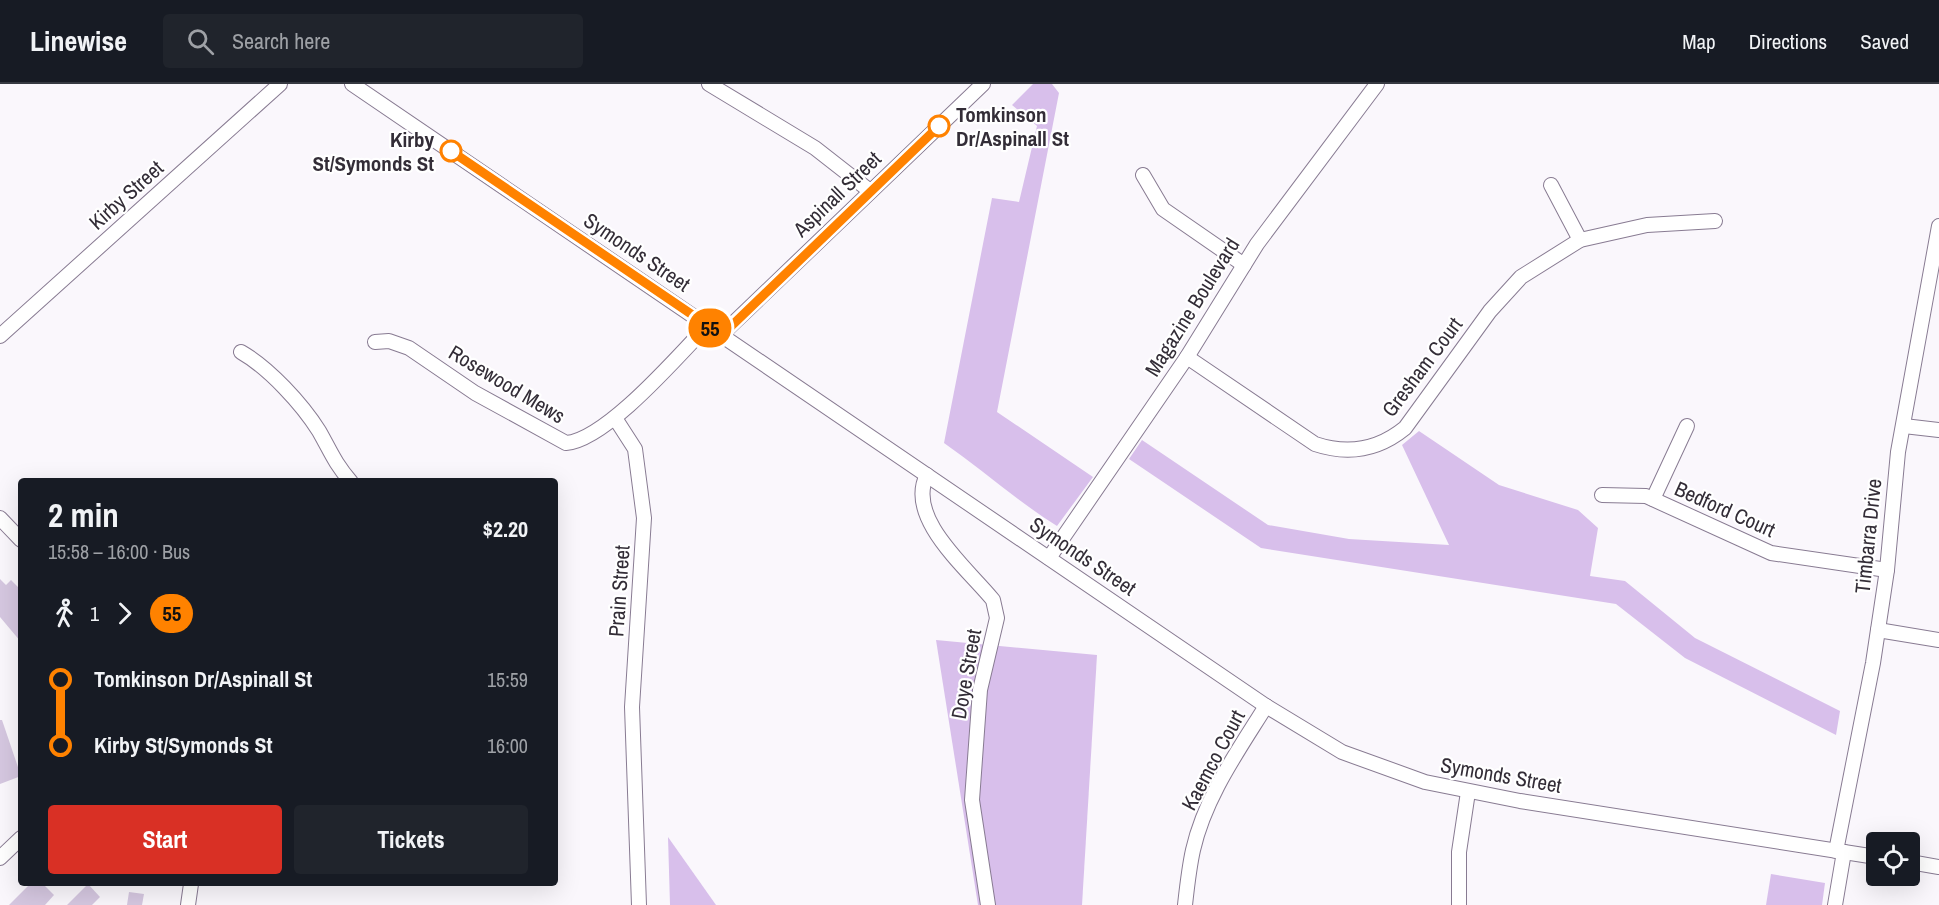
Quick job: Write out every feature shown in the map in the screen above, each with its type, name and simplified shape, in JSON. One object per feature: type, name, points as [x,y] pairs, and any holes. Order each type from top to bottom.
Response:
[{"type":"street","name":"Kirby Street","points":[[0,336],[279,84]]},
{"type":"street","name":"Symonds Street","points":[[352,84],[1317,739],[1351,756],[1408,777],[1468,792],[1866,855]]},
{"type":"street","points":[[709,84],[807,142],[870,191]]},
{"type":"street","name":"Aspinall Street","points":[[722,335],[982,84]]},
{"type":"street","name":"Magazine Boulevard","points":[[1049,558],[1187,357],[1272,222],[1377,84]]},
{"type":"street","points":[[1143,175],[1163,208],[1244,265]]},
{"type":"street","points":[[1551,185],[1580,240]]},
{"type":"street","name":"Gresham Court","points":[[1187,357],[1315,444],[1331,449],[1365,449],[1394,436],[1405,428],[1490,311],[1521,277],[1580,240],[1647,225],[1715,220]]},
{"type":"street","name":"Timbarra Drive","points":[[1835,905],[1840,851],[1887,570],[1894,484],[1939,227]]},
{"type":"street","points":[[615,418],[707,326]]},
{"type":"street","name":"Rosewood Mews","points":[[375,342],[389,342],[409,348],[475,393],[566,443],[587,437],[615,418]]},
{"type":"street","points":[[241,352],[265,367],[306,415],[320,433],[332,459],[348,478]]},
{"type":"street","name":"Prain Street","points":[[615,418],[634,449],[644,518],[632,707],[639,905]]},
{"type":"street","name":"Bedford Court","points":[[1653,499],[1687,426]]},
{"type":"street","points":[[1904,426],[1939,430]]},
{"type":"street","name":"Doye Street","points":[[927,475],[921,495],[927,517],[945,543],[993,600],[996,609],[996,626],[980,690],[972,800],[988,905]]},
{"type":"street","name":"Bedford Court","points":[[1602,495],[1646,496],[1771,554],[1887,570]]},
{"type":"street","points":[[0,518],[18,537]]},
{"type":"street","points":[[1878,630],[1939,640]]},
{"type":"street","name":"Kaemco Court","points":[[1185,905],[1193,849],[1208,806],[1231,761],[1266,706]]},
{"type":"street","points":[[1459,905],[1459,852],[1468,792]]},
{"type":"street","points":[[0,858],[18,841]]},
{"type":"street","points":[[1920,864],[1939,867]]},
{"type":"street","points":[[188,905],[191,886]]},
{"type":"shaded area","points":[[1033,84],[1052,84],[1059,93],[997,412],[1093,477],[1057,526],[944,443],[992,198],[1019,202],[1037,126],[1012,105]]},
{"type":"shaded area","points":[[1419,431],[1499,485],[1578,510],[1598,528],[1590,576],[1625,581],[1695,638],[1840,711],[1836,735],[1685,658],[1616,604],[1261,548],[1129,459],[1142,440],[1268,525],[1349,539],[1449,545],[1402,445]]},
{"type":"shaded area","points":[[936,640],[1097,655],[1082,905],[978,905]]},
{"type":"shaded area","points":[[668,837],[716,905],[670,905]]},
{"type":"shaded area","points":[[1771,874],[1825,883],[1822,905],[1766,905]]},
{"type":"building","points":[[0,579],[6,585],[11,580],[18,587],[18,638],[0,617]]},
{"type":"building","points":[[0,720],[2,720],[18,767],[18,777],[0,784]]},
{"type":"building","points":[[28,886],[45,886],[54,895],[45,905],[9,905]]},
{"type":"building","points":[[86,886],[90,886],[100,897],[92,905],[67,905]]},
{"type":"building","points":[[129,892],[144,894],[142,905],[127,905]]},
{"type":"bus line","name":"55","points":[[451,151],[722,335],[939,126]]},
{"type":"place","name":"Tomkinson Dr/Aspinall St","points":[[939,126]]},
{"type":"place","name":"Kirby St/Symonds St","points":[[451,151]]}]
